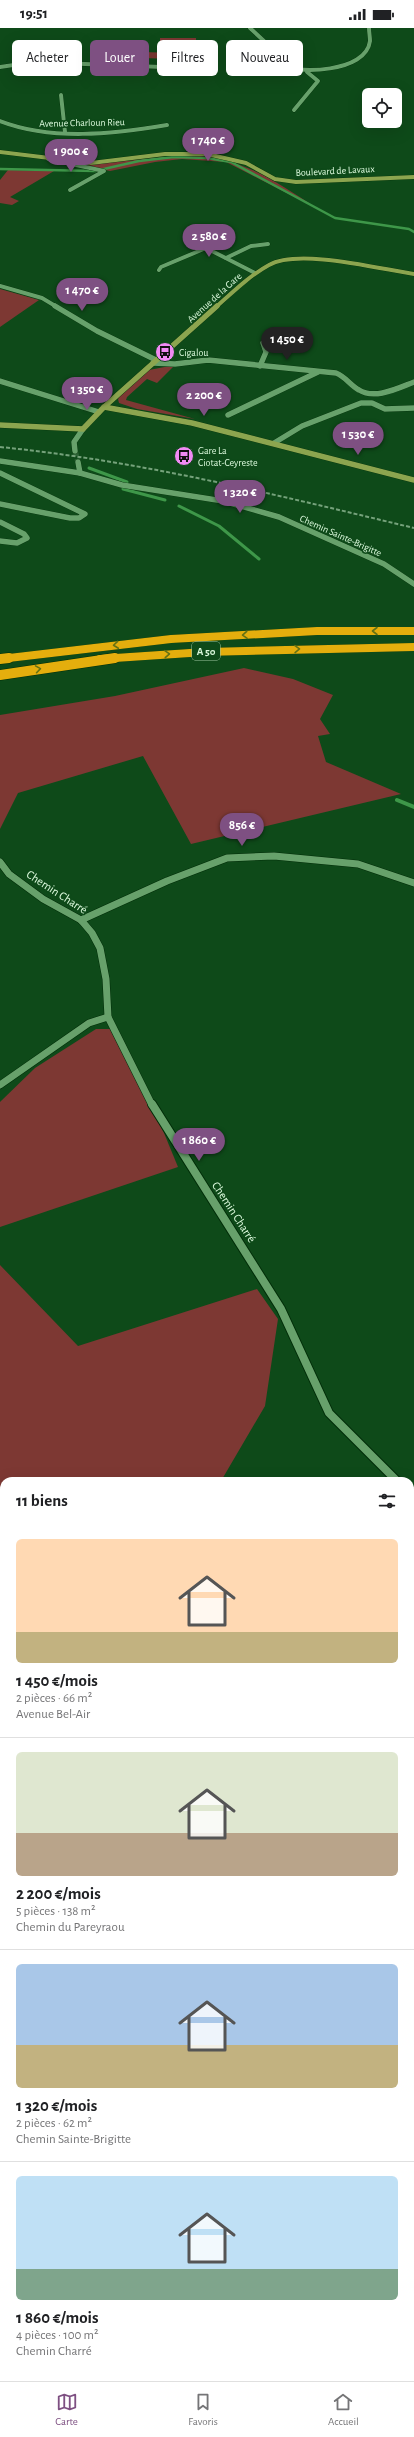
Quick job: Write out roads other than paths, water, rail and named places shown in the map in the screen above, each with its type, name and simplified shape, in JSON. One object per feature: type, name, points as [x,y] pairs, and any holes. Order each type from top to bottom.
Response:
[{"type":"highway","name":"A 50","points":[[0,659],[171,639],[317,631],[414,631]]},
{"type":"highway","name":"A 50","points":[[0,675],[100,659],[198,652],[414,647]]},
{"type":"street","points":[[250,28],[265,43],[273,61],[277,65],[291,70],[307,72],[336,67],[352,61],[366,50],[371,34],[369,28]]},
{"type":"street","points":[[0,67],[34,62],[157,67]]},
{"type":"street","points":[[294,110],[297,104],[315,88],[318,81],[307,72]]},
{"type":"street","points":[[61,95],[66,132]]},
{"type":"street","name":"Avenue Charloun Rieu","points":[[0,121],[20,129],[40,132],[142,130],[166,125]]},
{"type":"street","name":"Boulevard de Lavaux","points":[[0,152],[48,159],[104,163],[165,154],[207,154],[246,163],[263,174],[282,180],[414,177]]},
{"type":"street","points":[[48,159],[101,170],[102,174],[70,190]]},
{"type":"street","points":[[226,258],[251,246],[268,244]]},
{"type":"street","points":[[159,270],[161,267],[204,248],[209,248],[256,273]]},
{"type":"street","name":"Avenue de la Gare","points":[[83,429],[104,407],[154,362],[262,268],[279,262],[310,258],[414,274]]},
{"type":"street","points":[[0,286],[42,298],[97,331],[154,362],[175,364],[208,360],[340,374],[359,390],[371,394],[414,382]]},
{"type":"street","points":[[260,366],[266,352],[264,343]]},
{"type":"street","points":[[228,415],[309,378],[318,372]]},
{"type":"street","points":[[0,381],[99,412]]},
{"type":"street","points":[[274,443],[302,426],[361,403],[372,402],[385,409],[414,408]]},
{"type":"street","points":[[104,407],[192,423],[414,480]]},
{"type":"street","points":[[0,425],[83,429]]},
{"type":"street","points":[[75,451],[74,442],[83,429]]},
{"type":"street","name":"Chemin Sainte-Brigitte","points":[[0,461],[80,473],[122,485],[223,501],[279,517],[384,564],[414,584]]},
{"type":"street","points":[[78,462],[80,473]]},
{"type":"street","points":[[0,473],[85,514],[79,518],[70,518],[0,504]]},
{"type":"street","points":[[0,522],[24,534],[26,538],[17,543],[0,542]]},
{"type":"street","points":[[81,920],[167,881],[227,858],[274,856],[358,864],[414,883]]},
{"type":"street","name":"Chemin Charré","points":[[0,862],[9,874],[43,899],[81,920],[92,934],[100,948],[106,979],[108,1016],[158,1116],[281,1309],[329,1413],[393,1477]]},
{"type":"street","points":[[0,1085],[89,1023],[108,1016]]},
{"type":"waterway","points":[[0,169],[95,171],[139,161],[174,157],[207,158],[231,162],[335,218],[409,229],[414,232]]},
{"type":"waterway","points":[[89,468],[127,482]]},
{"type":"waterway","points":[[123,489],[165,500]]},
{"type":"waterway","points":[[179,506],[219,526],[259,559]]},
{"type":"waterway","points":[[397,800],[414,807]]},
{"type":"tunnel","points":[[75,451],[78,462]]},
{"type":"railway","points":[[0,447],[53,453],[157,470],[311,503],[414,528]]},
{"type":"place","name":"Cigalou","points":[[165,352]]},
{"type":"place","name":"Gare La Ciotat-Ceyreste","points":[[184,456]]}]
